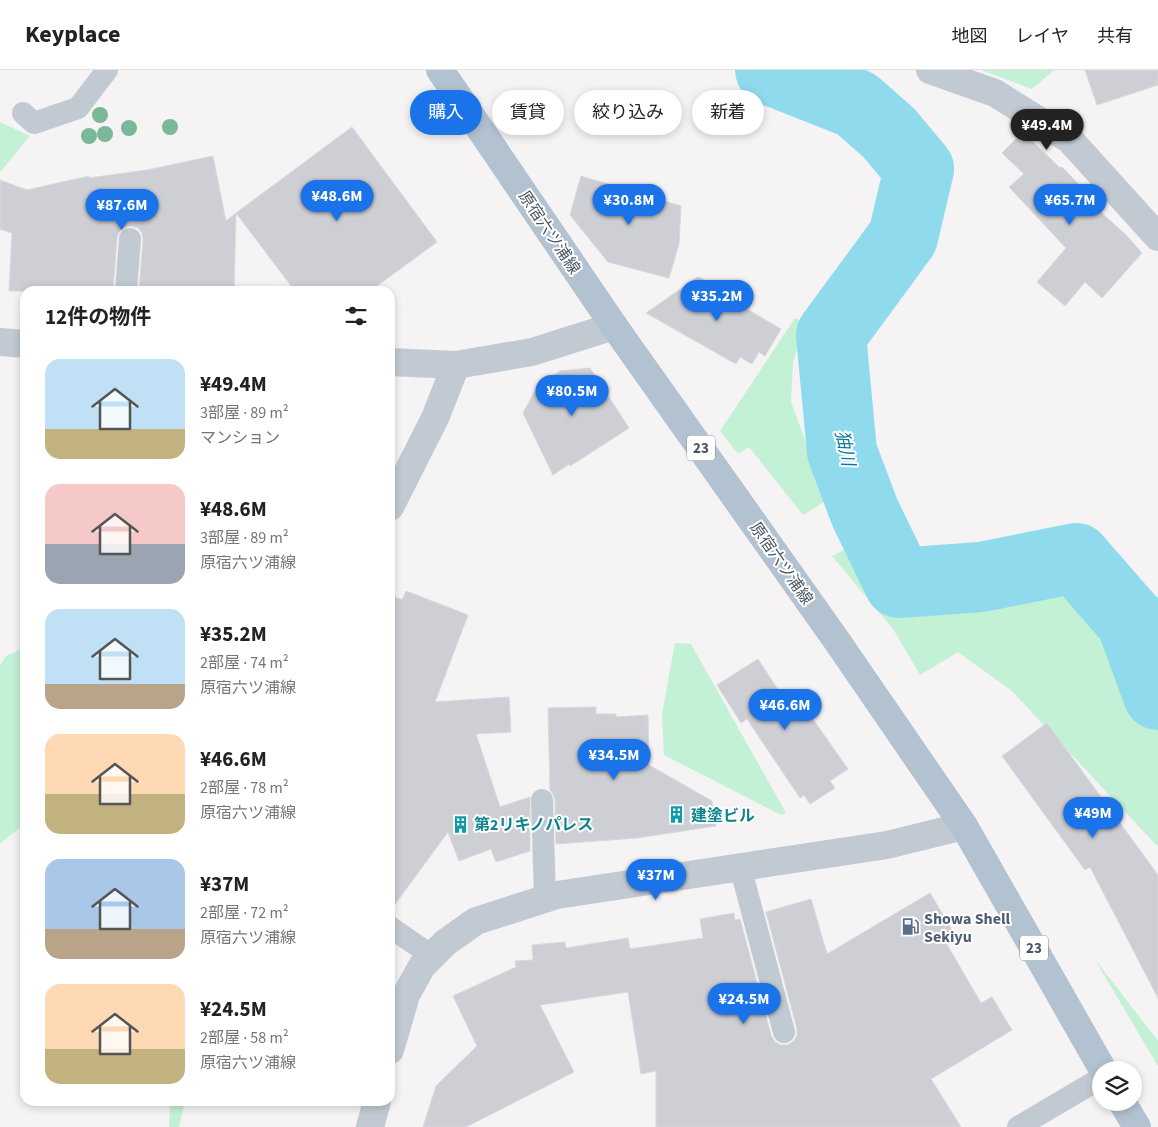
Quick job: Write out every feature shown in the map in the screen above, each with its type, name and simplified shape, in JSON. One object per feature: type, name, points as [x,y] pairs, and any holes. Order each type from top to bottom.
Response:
[{"type":"main road","name":"原宿六ツ浦線","points":[[440,70],[614,326],[837,640],[964,826],[1099,1061]]},
{"type":"main road","points":[[1127,1111],[1137,1127]]},
{"type":"street","points":[[930,70],[995,92],[1070,140],[1158,238]]},
{"type":"street","points":[[395,362],[456,365],[532,352],[614,326]]},
{"type":"street","points":[[0,342],[20,344]]},
{"type":"street","points":[[395,497],[435,418],[456,365]]},
{"type":"street","points":[[395,1033],[406,995],[422,966],[445,943],[476,921],[558,895],[887,845],[964,826]]},
{"type":"street","points":[[370,1127],[376,1106]]},
{"type":"lane","points":[[23,113],[34,123],[78,108],[107,70]]},
{"type":"lane","points":[[126,286],[130,239]]},
{"type":"lane","points":[[542,800],[545,899]]},
{"type":"lane","points":[[740,866],[784,1032]]},
{"type":"lane","points":[[395,930],[432,956]]},
{"type":"lane","points":[[1018,1127],[1092,1083]]},
{"type":"green space","points":[[981,70],[1054,70],[1032,89]]},
{"type":"green space","points":[[0,122],[30,136],[1,171],[0,171]]},
{"type":"green space","points":[[795,318],[807,324],[793,362],[791,402],[827,500],[803,515],[749,447],[738,454],[720,431]]},
{"type":"green space","points":[[852,546],[898,598],[985,594],[1070,570],[1121,630],[1158,720],[1158,847],[1012,691],[958,652],[920,675],[893,629],[832,556]]},
{"type":"green space","points":[[1158,595],[1158,655],[1142,613]]},
{"type":"green space","points":[[675,643],[691,644],[786,813],[781,815],[664,755],[662,714]]},
{"type":"green space","points":[[20,650],[20,827],[0,844],[0,666],[6,656]]},
{"type":"green space","points":[[1094,958],[1158,1041],[1158,1066]]},
{"type":"green space","points":[[170,1106],[184,1106],[179,1127],[169,1127]]},
{"type":"building","points":[[1085,70],[1158,70],[1158,85],[1097,105]]},
{"type":"building","points":[[352,127],[437,242],[377,286],[291,286],[236,213]]},
{"type":"building","points":[[1023,132],[1060,168],[1062,167],[1087,193],[1083,196],[1126,235],[1142,253],[1102,298],[1085,282],[1065,306],[1037,282],[1066,248],[1009,187],[1024,174],[1002,153]]},
{"type":"building","points":[[213,156],[226,221],[236,213],[234,286],[139,286],[143,240],[142,233],[138,228],[131,226],[124,227],[119,232],[117,238],[113,286],[20,286],[20,291],[9,291],[12,233],[0,229],[0,180],[27,190],[89,176],[89,178],[147,170]]},
{"type":"building","points":[[581,176],[681,206],[679,244],[669,278],[608,262],[570,215]]},
{"type":"building","points":[[698,277],[723,289],[721,294],[781,329],[765,356],[759,352],[752,364],[740,357],[736,364],[646,313]]},
{"type":"building","points":[[590,368],[629,428],[553,475],[523,413],[537,387],[560,371]]},
{"type":"building","points":[[406,591],[468,615],[435,702],[509,697],[511,732],[476,734],[500,807],[530,797],[530,851],[496,862],[491,849],[459,861],[448,832],[395,904],[395,597],[402,600]]},
{"type":"building","points":[[758,659],[786,702],[796,695],[848,769],[830,781],[835,788],[810,804],[804,795],[800,798],[747,719],[741,723],[717,685]]},
{"type":"building","points":[[596,707],[596,714],[616,714],[616,717],[648,715],[649,765],[712,801],[716,826],[637,838],[556,844],[555,800],[550,790],[548,708]]},
{"type":"building","points":[[1047,723],[1158,875],[1158,998],[1090,867],[1085,870],[1002,756]]},
{"type":"building","points":[[930,893],[952,930],[942,936],[981,1003],[992,997],[1012,1030],[931,1079],[961,1127],[656,1127],[656,1071],[641,1074],[628,992],[540,1005],[574,1072],[466,1127],[423,1127],[436,1086],[477,1046],[453,996],[516,967],[515,961],[533,960],[532,945],[565,942],[566,948],[628,938],[630,949],[703,938],[700,919],[734,913],[735,920],[740,919],[771,1035],[775,1042],[787,1045],[794,1041],[797,1029],[766,912],[811,899],[827,954]]},
{"type":"waterway","name":"㹨川","points":[[770,70],[856,104],[889,133],[919,169],[903,237],[831,335],[842,452],[865,513],[899,583],[981,577],[1076,558],[1131,621],[1158,695]]},
{"type":"place","name":"建塗ビル","points":[[677,815]]},
{"type":"place","name":"第2リキノパレス","points":[[460,824]]},
{"type":"place","name":"Showa Shell Sekiyu","points":[[910,927]]}]
